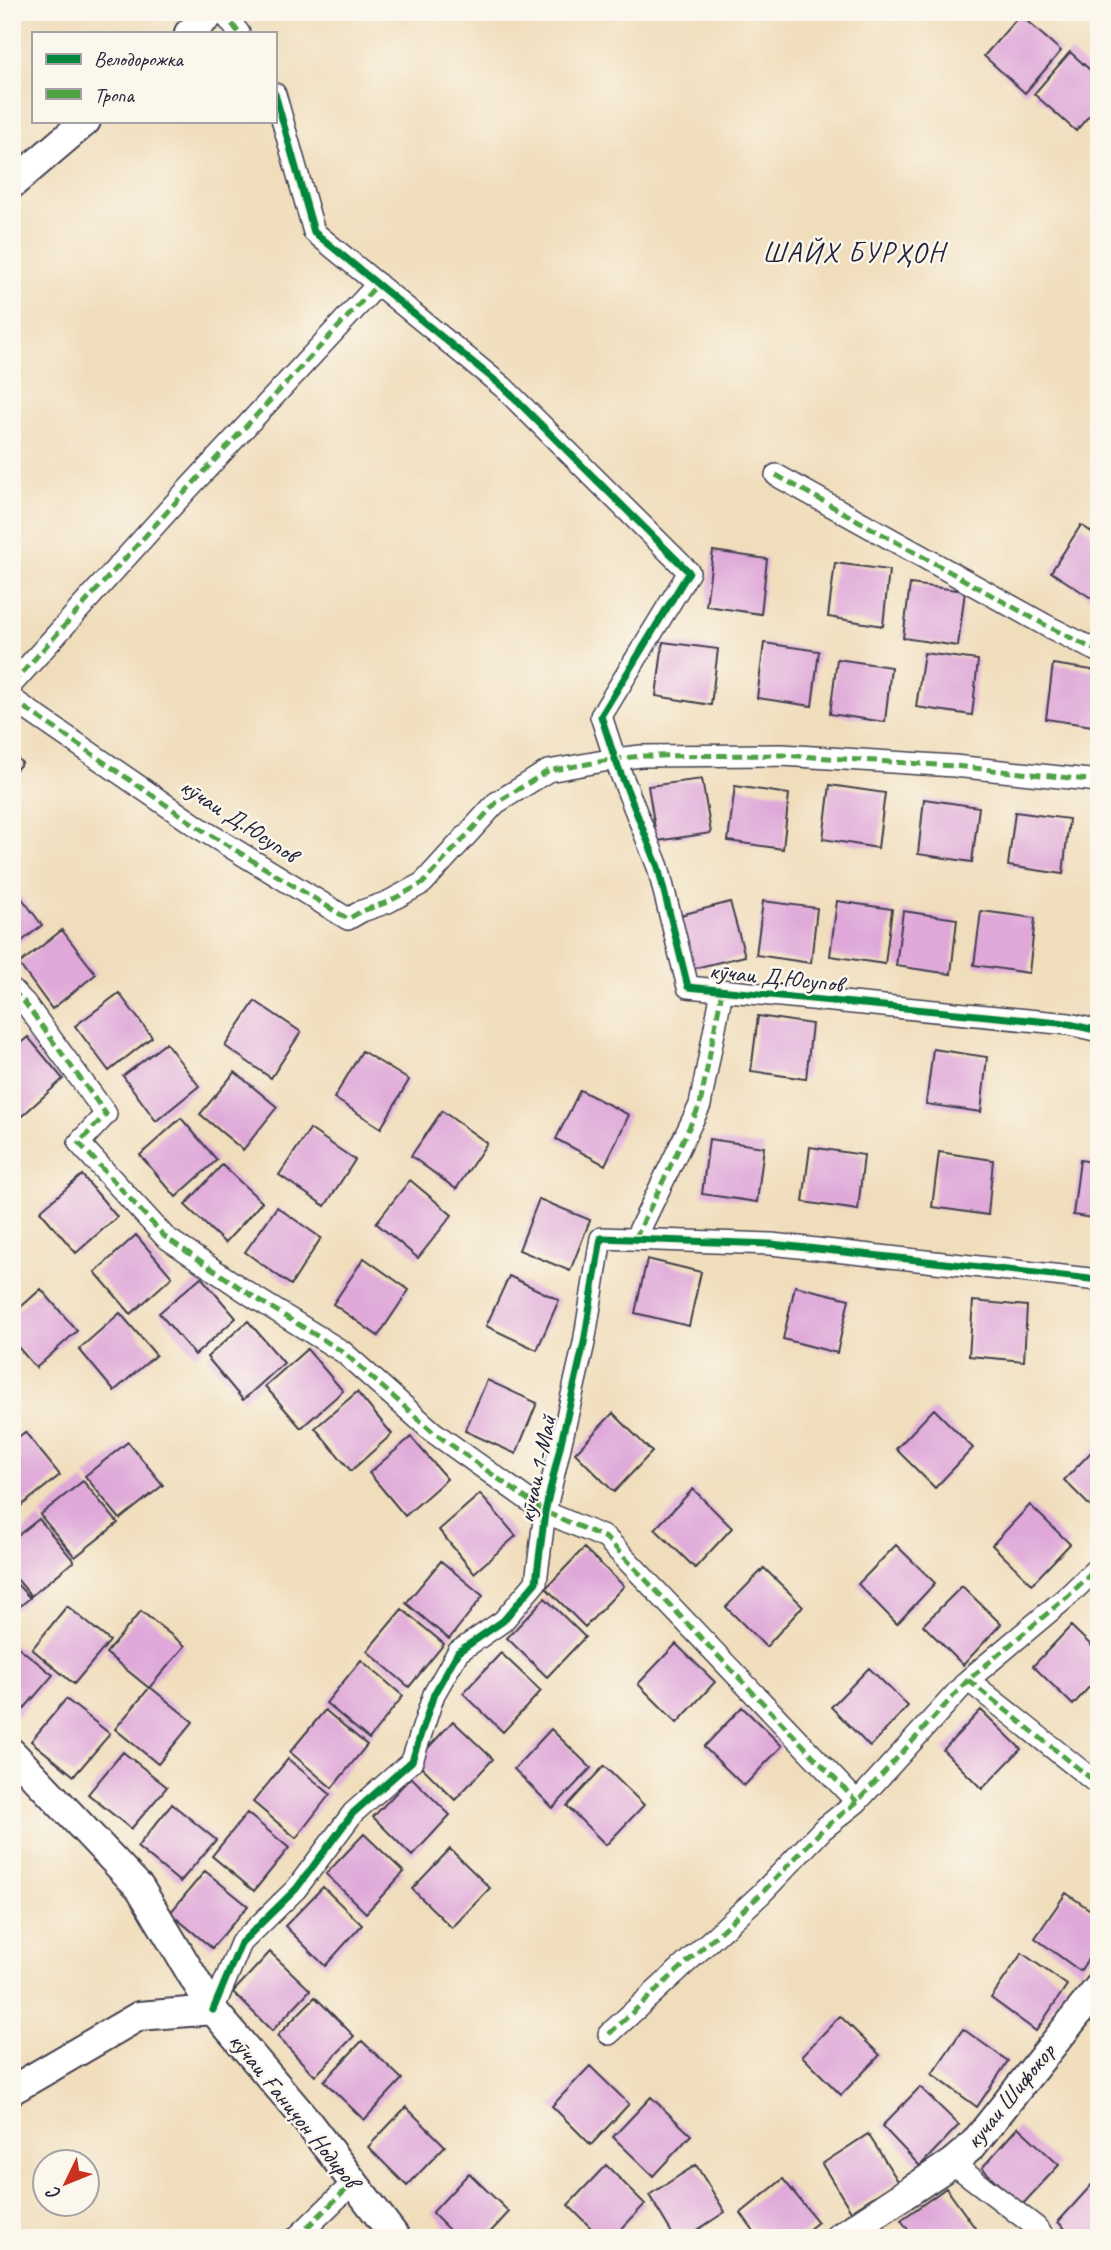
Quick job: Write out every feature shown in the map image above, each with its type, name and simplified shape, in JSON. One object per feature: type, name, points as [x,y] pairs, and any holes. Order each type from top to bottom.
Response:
[{"type":"street","points":[[190,32],[213,12]]},
{"type":"street","points":[[223,12],[238,32]]},
{"type":"street","points":[[276,98],[314,232],[503,387],[689,572],[601,716],[615,759]]},
{"type":"street","points":[[12,184],[85,122]]},
{"type":"street","points":[[12,684],[378,284]]},
{"type":"street","points":[[776,475],[1036,620],[1099,652]]},
{"type":"street","name":"кӯчаи Д.Юсупов","points":[[12,699],[201,829],[348,919],[423,883],[496,803],[548,771],[641,757],[782,754],[954,766],[1099,780]]},
{"type":"street","name":"кӯчаи Д.Юсупов","points":[[615,759],[658,867],[688,987],[1069,1024],[1099,1031]]},
{"type":"street","name":"кӯчаи 1-Май","points":[[12,990],[25,1003],[106,1114],[79,1143],[165,1237],[343,1352],[433,1432],[545,1512],[606,1538],[858,1802]]},
{"type":"street","points":[[722,991],[700,1105],[635,1239],[771,1244],[1099,1280]]},
{"type":"street","name":"кӯчаи 1-Май","points":[[213,2010],[241,1943],[296,1889],[353,1813],[412,1761],[434,1694],[458,1652],[503,1621],[536,1582],[545,1512],[584,1343],[601,1238],[635,1239]]},
{"type":"street","points":[[609,2034],[761,1894],[823,1829],[858,1802],[968,1680],[1068,1596],[1099,1566]]},
{"type":"street","points":[[968,1680],[1099,1785]]},
{"type":"street","name":"кӯчаи Ғаниҷон Нодиров","points":[[12,1753],[140,1888],[213,2010],[303,2116],[396,2238]]},
{"type":"street","name":"кучаи Шифокор","points":[[839,2238],[952,2163],[972,2146],[1099,1987]]},
{"type":"street","points":[[12,2090],[139,2016],[213,2010]]},
{"type":"street","points":[[952,2163],[1036,2227],[1045,2238]]},
{"type":"street","points":[[296,2238],[353,2183]]},
{"type":"building","points":[[1020,15],[1061,51],[1025,93],[984,56]]},
{"type":"building","points":[[1070,52],[1099,78],[1099,104],[1076,131],[1034,94]]},
{"type":"building","points":[[1081,525],[1099,537],[1099,603],[1051,572]]},
{"type":"building","points":[[713,551],[767,559],[761,614],[706,606]]},
{"type":"building","points":[[835,563],[889,570],[883,626],[828,617]]},
{"type":"building","points":[[910,584],[965,591],[958,646],[903,638]]},
{"type":"building","points":[[663,642],[718,649],[711,705],[656,696]]},
{"type":"building","points":[[764,643],[819,651],[812,706],[757,698]]},
{"type":"building","points":[[924,653],[978,660],[972,715],[916,707]]},
{"type":"building","points":[[837,659],[891,667],[885,722],[830,714]]},
{"type":"building","points":[[1053,664],[1099,671],[1099,727],[1046,719]]},
{"type":"building","points":[[12,753],[22,763],[12,774]]},
{"type":"building","points":[[702,779],[711,833],[657,841],[648,786]]},
{"type":"building","points":[[830,785],[885,793],[878,848],[823,839]]},
{"type":"building","points":[[735,786],[789,794],[783,849],[728,841]]},
{"type":"building","points":[[924,799],[979,807],[972,862],[918,854]]},
{"type":"building","points":[[1015,812],[1069,819],[1063,874],[1008,866]]},
{"type":"building","points":[[12,885],[42,925],[12,949]]},
{"type":"building","points":[[763,901],[817,908],[811,963],[756,955]]},
{"type":"building","points":[[837,901],[892,909],[885,964],[830,956]]},
{"type":"building","points":[[730,902],[745,956],[691,969],[677,916]]},
{"type":"building","points":[[903,911],[957,919],[951,974],[896,966]]},
{"type":"building","points":[[981,911],[1035,918],[1029,973],[974,965]]},
{"type":"building","points":[[62,930],[96,974],[52,1009],[19,964]]},
{"type":"building","points":[[119,993],[152,1037],[109,1071],[75,1026]]},
{"type":"building","points":[[255,1001],[301,1032],[271,1078],[225,1046]]},
{"type":"building","points":[[758,1016],[812,1024],[806,1079],[751,1071]]},
{"type":"building","points":[[28,1037],[63,1079],[22,1116],[12,1104],[12,1050]]},
{"type":"building","points":[[166,1043],[199,1086],[156,1121],[123,1076]]},
{"type":"building","points":[[933,1049],[987,1057],[981,1112],[926,1104]]},
{"type":"building","points":[[362,1051],[409,1080],[381,1128],[334,1098]]},
{"type":"building","points":[[235,1072],[277,1107],[243,1150],[200,1114]]},
{"type":"building","points":[[580,1090],[629,1115],[605,1165],[556,1139]]},
{"type":"building","points":[[442,1111],[487,1143],[456,1189],[411,1156]]},
{"type":"building","points":[[181,1118],[217,1160],[176,1197],[140,1155]]},
{"type":"building","points":[[310,1129],[355,1160],[325,1206],[279,1175]]},
{"type":"building","points":[[709,1139],[764,1147],[757,1202],[702,1194]]},
{"type":"building","points":[[810,1147],[864,1155],[858,1210],[803,1202]]},
{"type":"building","points":[[939,1152],[993,1160],[988,1215],[932,1207]]},
{"type":"building","points":[[1080,1160],[1099,1163],[1099,1219],[1073,1215]]},
{"type":"building","points":[[222,1165],[262,1202],[225,1243],[185,1205]]},
{"type":"building","points":[[82,1175],[117,1217],[76,1253],[40,1211]]},
{"type":"building","points":[[410,1180],[452,1215],[418,1258],[376,1223]]},
{"type":"building","points":[[539,1199],[590,1220],[570,1271],[519,1250]]},
{"type":"building","points":[[277,1207],[321,1238],[291,1285],[245,1252]]},
{"type":"building","points":[[136,1235],[172,1277],[131,1314],[95,1272]]},
{"type":"building","points":[[364,1258],[409,1290],[378,1336],[333,1304]]},
{"type":"building","points":[[647,1259],[701,1272],[689,1326],[635,1313]]},
{"type":"building","points":[[509,1276],[559,1300],[537,1350],[486,1326]]},
{"type":"building","points":[[201,1277],[236,1318],[195,1355],[159,1313]]},
{"type":"building","points":[[795,1286],[849,1299],[837,1353],[783,1339]]},
{"type":"building","points":[[41,1289],[77,1331],[36,1368],[12,1340],[12,1315]]},
{"type":"building","points":[[973,1301],[1027,1306],[1024,1361],[969,1356]]},
{"type":"building","points":[[120,1313],[156,1355],[114,1391],[79,1349]]},
{"type":"building","points":[[248,1321],[284,1363],[243,1400],[207,1357]]},
{"type":"building","points":[[307,1349],[343,1391],[301,1428],[265,1386]]},
{"type":"building","points":[[487,1380],[537,1403],[516,1454],[465,1431]]},
{"type":"building","points":[[357,1392],[392,1434],[351,1471],[315,1428]]},
{"type":"building","points":[[934,1409],[973,1448],[935,1488],[896,1449]]},
{"type":"building","points":[[613,1413],[652,1452],[614,1492],[575,1453]]},
{"type":"building","points":[[25,1432],[60,1475],[17,1509],[12,1503],[12,1442]]},
{"type":"building","points":[[411,1437],[447,1479],[405,1516],[369,1473]]},
{"type":"building","points":[[128,1442],[163,1485],[120,1519],[85,1476]]},
{"type":"building","points":[[1099,1444],[1099,1515],[1064,1480]]},
{"type":"building","points":[[83,1481],[118,1523],[75,1557],[40,1515]]},
{"type":"building","points":[[693,1489],[732,1528],[695,1568],[655,1529]]},
{"type":"building","points":[[480,1494],[516,1536],[474,1573],[439,1530]]},
{"type":"building","points":[[1030,1505],[1070,1544],[1032,1584],[992,1545]]},
{"type":"building","points":[[39,1519],[74,1561],[31,1596],[12,1573],[12,1540]]},
{"type":"building","points":[[896,1545],[935,1583],[897,1624],[858,1584]]},
{"type":"building","points":[[584,1548],[624,1586],[585,1627],[546,1588]]},
{"type":"building","points":[[441,1561],[483,1596],[449,1639],[406,1603]]},
{"type":"building","points":[[764,1568],[803,1606],[766,1647],[726,1607]]},
{"type":"building","points":[[12,1579],[30,1598],[12,1613]]},
{"type":"building","points":[[962,1586],[1001,1624],[963,1665],[923,1625]]},
{"type":"building","points":[[545,1598],[585,1637],[547,1677],[507,1638]]},
{"type":"building","points":[[67,1606],[110,1641],[74,1684],[32,1649]]},
{"type":"building","points":[[402,1609],[444,1644],[409,1687],[367,1651]]},
{"type":"building","points":[[141,1611],[185,1646],[149,1688],[106,1653]]},
{"type":"building","points":[[1071,1626],[1099,1653],[1099,1676],[1073,1705],[1033,1666]]},
{"type":"building","points":[[12,1642],[53,1675],[17,1717],[12,1713]]},
{"type":"building","points":[[676,1644],[715,1682],[677,1723],[638,1684]]},
{"type":"building","points":[[501,1653],[541,1691],[503,1732],[463,1693]]},
{"type":"building","points":[[361,1660],[403,1696],[369,1739],[326,1703]]},
{"type":"building","points":[[869,1668],[908,1706],[870,1747],[831,1707]]},
{"type":"building","points":[[150,1687],[193,1722],[158,1764],[115,1729]]},
{"type":"building","points":[[66,1699],[110,1734],[74,1776],[31,1741]]},
{"type":"building","points":[[742,1707],[782,1746],[744,1786],[704,1747]]},
{"type":"building","points":[[325,1710],[367,1745],[332,1788],[290,1752]]},
{"type":"building","points":[[981,1710],[1021,1749],[982,1789],[943,1750]]},
{"type":"building","points":[[453,1721],[493,1759],[455,1800],[416,1761]]},
{"type":"building","points":[[551,1729],[591,1768],[553,1808],[514,1769]]},
{"type":"building","points":[[123,1752],[167,1787],[131,1829],[88,1794]]},
{"type":"building","points":[[288,1759],[330,1794],[296,1838],[253,1802]]},
{"type":"building","points":[[604,1766],[644,1805],[606,1845],[567,1806]]},
{"type":"building","points":[[411,1777],[450,1815],[412,1856],[373,1817]]},
{"type":"building","points":[[172,1804],[216,1840],[180,1882],[137,1847]]},
{"type":"building","points":[[247,1813],[289,1848],[254,1891],[212,1856]]},
{"type":"building","points":[[364,1834],[404,1872],[366,1913],[326,1874]]},
{"type":"building","points":[[450,1849],[490,1888],[452,1928],[412,1889]]},
{"type":"building","points":[[205,1871],[248,1906],[212,1948],[170,1913]]},
{"type":"building","points":[[323,1887],[362,1925],[325,1966],[285,1926]]},
{"type":"building","points":[[1066,1893],[1099,1916],[1099,1943],[1080,1971],[1035,1938]]},
{"type":"building","points":[[270,1952],[310,1990],[272,2031],[233,1992]]},
{"type":"building","points":[[1022,1953],[1067,1985],[1036,2031],[991,1998]]},
{"type":"building","points":[[315,1997],[354,2036],[315,2076],[277,2036]]},
{"type":"building","points":[[840,2016],[880,2055],[841,2095],[802,2056]]},
{"type":"building","points":[[963,2029],[1008,2061],[977,2107],[932,2074]]},
{"type":"building","points":[[362,2041],[402,2079],[364,2120],[324,2081]]},
{"type":"building","points":[[590,2066],[629,2104],[591,2145],[552,2106]]},
{"type":"building","points":[[920,2087],[959,2125],[920,2166],[882,2126]]},
{"type":"building","points":[[651,2097],[691,2135],[653,2176],[613,2137]]},
{"type":"building","points":[[406,2107],[445,2146],[407,2186],[368,2147]]},
{"type":"building","points":[[1018,2127],[1059,2165],[1021,2206],[982,2168]]},
{"type":"building","points":[[868,2134],[898,2181],[851,2211],[822,2164]]},
{"type":"building","points":[[606,2165],[645,2204],[613,2238],[601,2238],[568,2205]]},
{"type":"building","points":[[696,2165],[725,2212],[685,2238],[675,2238],[649,2195]]},
{"type":"building","points":[[469,2173],[509,2212],[485,2238],[457,2238],[432,2213]]},
{"type":"building","points":[[783,2179],[818,2222],[798,2238],[759,2238],[741,2213]]},
{"type":"building","points":[[1095,2181],[1099,2185],[1099,2238],[1075,2238],[1058,2222]]},
{"type":"building","points":[[946,2188],[978,2232],[970,2238],[914,2238],[901,2220]]},
{"type":"marked path","points":[[223,12],[238,32]]},
{"type":"marked path","points":[[12,684],[378,284]]},
{"type":"marked path","points":[[776,475],[1047,626],[1099,652]]},
{"type":"marked path","points":[[12,699],[201,829],[348,919],[423,883],[496,803],[548,771],[641,756],[782,755],[954,766],[1099,781]]},
{"type":"marked path","points":[[12,990],[25,1003],[106,1114],[79,1143],[165,1237],[343,1352],[433,1432],[545,1512],[606,1538],[857,1802]]},
{"type":"marked path","points":[[635,1239],[700,1105],[722,991]]},
{"type":"marked path","points":[[609,2034],[761,1894],[823,1829],[857,1802],[968,1680],[1068,1596],[1099,1566]]},
{"type":"marked path","points":[[968,1680],[1099,1785]]},
{"type":"marked path","points":[[296,2238],[353,2183]]},
{"type":"cycle path","points":[[276,98],[314,232],[503,387],[689,572],[601,716],[658,867],[688,987],[1069,1024],[1099,1031]]},
{"type":"cycle path","points":[[213,2010],[241,1943],[296,1889],[353,1813],[412,1761],[434,1694],[458,1652],[503,1621],[536,1582],[545,1512],[584,1343],[601,1238],[771,1244],[1099,1280]]},
{"type":"district","name":"ШАЙХ БУРҲОН","points":[[854,252]]}]
